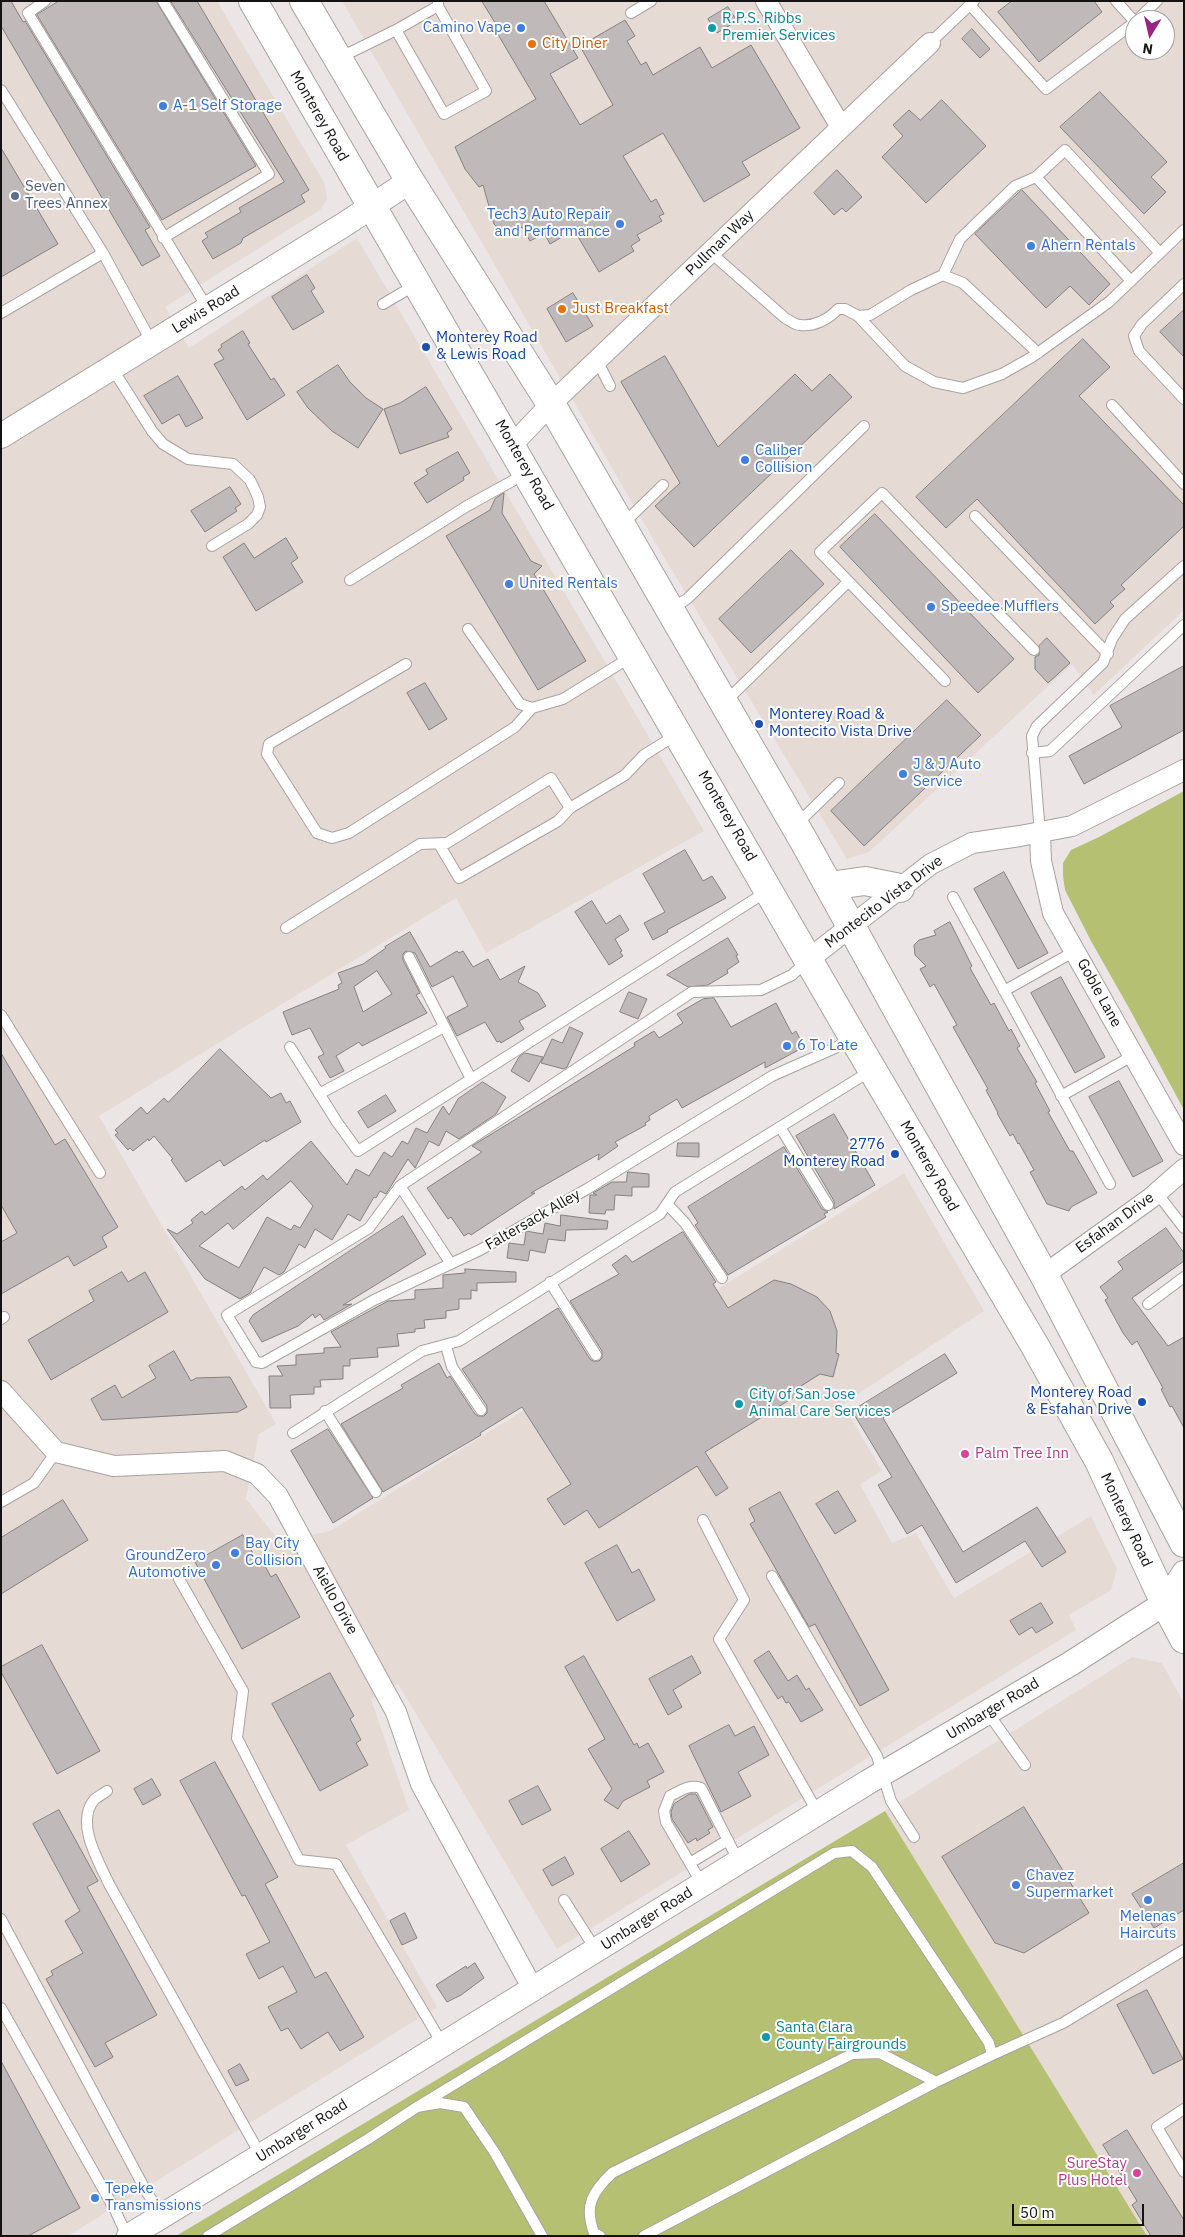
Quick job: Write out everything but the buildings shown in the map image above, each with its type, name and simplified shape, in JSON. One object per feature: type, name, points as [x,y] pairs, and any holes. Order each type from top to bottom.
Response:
[{"type":"main road","name":"Monterey Road","points":[[253,1],[528,472],[872,1069],[1035,1346],[1174,1600],[1184,1639]]},
{"type":"main road","points":[[304,1],[410,181],[551,404],[795,826],[1044,1275],[1184,1543]]},
{"type":"main road","points":[[828,886],[865,881],[900,888]]},
{"type":"street","points":[[766,1],[841,127]]},
{"type":"street","name":"Pullman Way","points":[[512,445],[551,404],[930,43]]},
{"type":"street","name":"Lewis Road","points":[[1,436],[208,309],[410,181]]},
{"type":"street","name":"Montecito Vista Drive","points":[[809,959],[931,864],[958,848],[989,840],[1040,833],[1072,826],[1184,770]]},
{"type":"street","name":"Goble Lane","points":[[1040,833],[1042,861],[1053,913],[1184,1145]]},
{"type":"street","name":"Esfahan Drive","points":[[1044,1275],[1157,1193],[1184,1170]]},
{"type":"street","points":[[1,1391],[56,1452]]},
{"type":"street","name":"Aiello Drive","points":[[56,1452],[114,1466],[225,1461],[257,1474],[278,1496],[396,1712],[422,1784],[533,1988]]},
{"type":"street","points":[[1174,1600],[1184,1573]]},
{"type":"street","name":"Umbarger Road","points":[[128,2236],[443,2045],[818,1812],[988,1713],[1174,1600]]},
{"type":"lane","points":[[44,1],[28,13],[163,238],[208,309]]},
{"type":"lane","points":[[163,1],[269,174],[163,238]]},
{"type":"lane","points":[[424,1],[424,14]]},
{"type":"lane","points":[[631,13],[651,1]]},
{"type":"lane","points":[[930,43],[972,3],[1046,89],[1135,22],[1116,1]]},
{"type":"lane","points":[[1148,10],[1157,1]]},
{"type":"lane","points":[[338,59],[396,30],[438,4],[486,91],[444,114],[396,30]]},
{"type":"lane","points":[[1,90],[103,253],[152,343]]},
{"type":"lane","points":[[858,316],[870,315],[911,290],[943,275],[960,239],[1015,186],[1036,177],[1065,150],[1160,253]]},
{"type":"lane","points":[[1036,177],[1131,281]]},
{"type":"lane","points":[[710,252],[785,318],[799,326],[819,322],[832,316],[838,309],[844,309],[858,316],[905,366],[934,382],[963,388],[1002,374],[1038,353],[1109,302],[1184,230]]},
{"type":"lane","points":[[1,313],[103,253]]},
{"type":"lane","points":[[943,275],[963,284],[1038,353]]},
{"type":"lane","points":[[383,304],[418,283]]},
{"type":"lane","points":[[1184,284],[1142,324],[1134,336],[1139,351],[1184,399]]},
{"type":"lane","points":[[597,360],[610,386]]},
{"type":"lane","points":[[112,368],[152,431],[163,444],[188,459],[233,464],[250,480],[258,497],[260,507],[257,514],[248,524],[212,546]]},
{"type":"lane","points":[[1112,405],[1184,484]]},
{"type":"lane","points":[[670,610],[687,599],[864,426]]},
{"type":"lane","points":[[350,580],[467,506],[528,472]]},
{"type":"lane","points":[[621,526],[663,485]]},
{"type":"lane","points":[[945,681],[820,552],[882,493],[1034,650]]},
{"type":"lane","points":[[975,516],[1108,654]]},
{"type":"lane","points":[[1040,833],[1032,753],[1032,736],[1037,726],[1103,663],[1108,654],[1112,639],[1125,619],[1184,566]]},
{"type":"lane","points":[[724,702],[848,582]]},
{"type":"lane","points":[[1032,753],[1050,751],[1184,625]]},
{"type":"lane","points":[[468,629],[520,704],[532,708]]},
{"type":"lane","points":[[406,664],[269,744],[267,754],[317,833],[332,838],[349,833],[515,727],[532,708],[563,699],[634,655]]},
{"type":"lane","points":[[439,844],[459,878],[558,821],[570,808],[625,775],[644,755],[679,734]]},
{"type":"lane","points":[[286,928],[420,844],[432,842],[439,844],[447,843],[551,778],[570,808]]},
{"type":"lane","points":[[795,826],[839,784]]},
{"type":"lane","points":[[290,1047],[358,1151],[769,890]]},
{"type":"lane","points":[[953,897],[1110,1184]]},
{"type":"lane","points":[[1004,991],[1075,952]]},
{"type":"lane","points":[[409,957],[471,1079]]},
{"type":"lane","points":[[451,1264],[400,1186],[692,992],[760,990],[792,975],[809,959]]},
{"type":"lane","points":[[1,1014],[100,1173]]},
{"type":"lane","points":[[319,1094],[444,1027]]},
{"type":"lane","name":"Faltersack Alley","points":[[400,1186],[369,1228],[227,1314],[256,1362],[262,1363],[374,1300],[480,1250],[587,1189],[772,1076],[835,1048],[854,1037]]},
{"type":"lane","points":[[1061,1096],[1134,1056]]},
{"type":"lane","points":[[293,1433],[422,1351],[459,1341],[660,1214],[675,1192],[872,1069]]},
{"type":"lane","points":[[780,1127],[828,1205]]},
{"type":"lane","points":[[1157,1193],[1184,1228]]},
{"type":"lane","points":[[667,1204],[685,1223],[722,1278]]},
{"type":"lane","points":[[1148,1304],[1184,1277]]},
{"type":"lane","points":[[550,1282],[596,1355]]},
{"type":"lane","points":[[446,1346],[452,1367],[480,1410]]},
{"type":"lane","points":[[325,1411],[376,1492]]},
{"type":"lane","points":[[1,1502],[34,1483],[56,1452]]},
{"type":"lane","points":[[703,1520],[744,1600],[719,1639],[818,1812]]},
{"type":"lane","points":[[772,1576],[877,1756],[891,1801],[914,1837]]},
{"type":"lane","points":[[179,1579],[242,1691],[237,1738],[299,1860],[336,1864],[443,2045]]},
{"type":"lane","points":[[988,1713],[1025,1766]]},
{"type":"lane","points":[[702,1884],[666,1822],[664,1811],[670,1796],[687,1787],[695,1786],[702,1788],[738,1862]]},
{"type":"lane","points":[[107,1791],[93,1801],[86,1824],[91,1846],[114,1892],[261,2156]]},
{"type":"lane","points":[[690,1864],[728,1840]]},
{"type":"lane","points":[[208,2236],[834,1853],[852,1851],[872,1866],[989,2043],[992,2055]]},
{"type":"lane","points":[[564,1900],[596,1950]]},
{"type":"lane","points":[[1,1919],[133,2166],[162,2216]]},
{"type":"lane","points":[[644,2236],[936,2082],[1063,2023],[1184,1950]]},
{"type":"lane","points":[[1,2008],[116,2210],[128,2236]]},
{"type":"lane","points":[[600,2236],[594,2234],[590,2220],[590,2203],[598,2186],[612,2173],[852,2054],[880,2053],[936,2082]]},
{"type":"lane","points":[[417,2107],[440,2103],[464,2107],[495,2153],[542,2236]]},
{"type":"lane","points":[[1184,2109],[1157,2127],[1184,2172]]},
{"type":"shaded area","points":[[1,1],[217,1],[325,184],[327,200],[320,210],[165,307],[189,348],[357,238],[704,831],[486,953],[456,898],[99,1116],[276,1424],[259,1434],[246,1499],[280,1542],[330,1531],[904,1173],[984,1311],[843,1404],[882,1471],[860,1484],[892,1543],[916,1533],[954,1598],[1091,1516],[1117,1569],[1111,1590],[1069,1615],[1076,1630],[557,1949],[398,1684],[371,1699],[409,1810],[346,1845],[437,2007],[68,2236],[23,2236],[1,2197]]},
{"type":"shaded area","points":[[342,1],[1184,1],[1184,610],[1094,695],[1072,664],[869,852],[847,859],[656,544]]},
{"type":"shaded area","points":[[1132,1657],[1162,1663],[1184,1703],[1184,2236],[1147,2236],[885,1811]]},
{"type":"green space","points":[[1184,791],[1184,1110],[1065,890],[1063,863],[1071,850]]},
{"type":"green space","name":"Santa Clara County Fairgrounds","points":[[885,1811],[1147,2236],[176,2236]]},
{"type":"place","name":"Camino Vape","points":[[521,28]]},
{"type":"place","name":"R.P.S. Ribbs Premier Services","points":[[712,28]]},
{"type":"place","name":"City Diner","points":[[532,44]]},
{"type":"place","name":"A-1 Self Storage","points":[[163,106]]},
{"type":"place","name":"Seven Trees Annex","points":[[15,196]]},
{"type":"place","name":"Tech3 Auto Repair and Performance","points":[[620,224]]},
{"type":"place","name":"Ahern Rentals","points":[[1031,246]]},
{"type":"place","name":"Just Breakfast","points":[[562,309]]},
{"type":"place","name":"Monterey Road & Lewis Road","points":[[426,347]]},
{"type":"place","name":"Caliber Collision","points":[[745,460]]},
{"type":"place","name":"United Rentals","points":[[509,584]]},
{"type":"place","name":"Speedee Mufflers","points":[[931,607]]},
{"type":"place","name":"Monterey Road & Montecito Vista Drive","points":[[759,724]]},
{"type":"place","name":"J & J Auto Service","points":[[903,774]]},
{"type":"place","name":"6 To Late","points":[[787,1046]]},
{"type":"place","name":"2776 Monterey Road","points":[[895,1154]]},
{"type":"place","name":"Monterey Road & Esfahan Drive","points":[[1142,1402]]},
{"type":"place","name":"City of San Jose Animal Care Services","points":[[739,1404]]},
{"type":"place","name":"Palm Tree Inn","points":[[965,1454]]},
{"type":"place","name":"Bay City Collision","points":[[235,1553]]},
{"type":"place","name":"GroundZero Automotive","points":[[216,1565]]},
{"type":"place","name":"Chavez Supermarket","points":[[1016,1885]]},
{"type":"place","name":"Melenas Haircuts","points":[[1148,1900]]},
{"type":"place","name":"Santa Clara County Fairgrounds","points":[[766,2037]]},
{"type":"place","name":"SureStay Plus Hotel","points":[[1137,2173]]},
{"type":"place","name":"Tepeke Transmissions","points":[[95,2198]]}]
